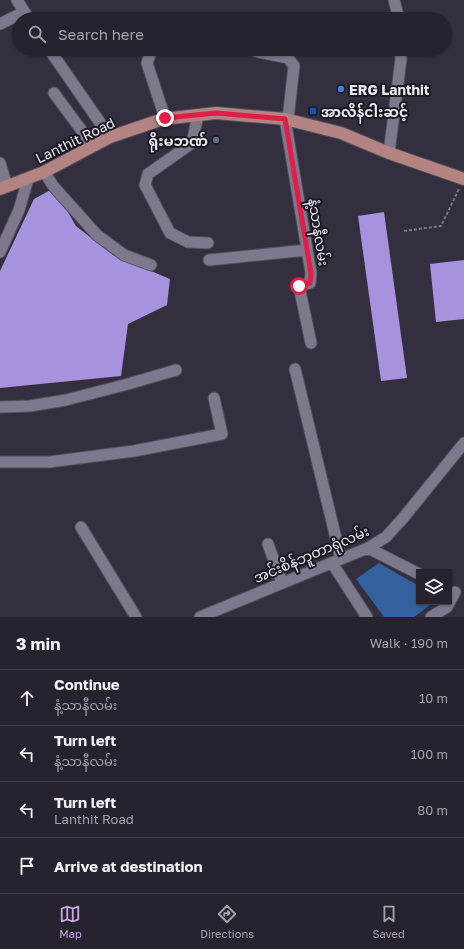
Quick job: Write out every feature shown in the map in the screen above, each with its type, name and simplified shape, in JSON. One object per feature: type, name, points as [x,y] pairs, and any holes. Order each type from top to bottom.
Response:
[{"type":"main road","name":"Lanthit Road","points":[[4,187],[44,172],[110,137],[165,118],[216,113],[286,119],[341,133],[389,153],[464,179]]},
{"type":"street","points":[[17,0],[24,12]]},
{"type":"street","points":[[394,0],[397,12]]},
{"type":"street","points":[[0,24],[12,20]]},
{"type":"street","points":[[54,56],[110,137]]},
{"type":"street","points":[[149,56],[147,63],[165,118]]},
{"type":"street","name":"နံ့သာနီလမ်း","points":[[278,56],[288,58],[294,66],[286,119],[311,273],[310,283],[299,286],[311,343]]},
{"type":"street","points":[[389,153],[401,56]]},
{"type":"street","points":[[54,93],[94,146]]},
{"type":"street","points":[[198,115],[192,143],[148,174],[145,185],[170,233],[188,242],[208,243]]},
{"type":"street","points":[[0,163],[4,187]]},
{"type":"street","points":[[44,172],[54,187],[97,235],[124,255],[151,265]]},
{"type":"street","points":[[0,252],[19,210],[28,179]]},
{"type":"street","points":[[209,260],[307,250]]},
{"type":"street","points":[[295,369],[336,561],[368,617]]},
{"type":"street","points":[[0,407],[30,406],[66,400],[176,370]]},
{"type":"street","points":[[0,462],[49,462],[126,452],[222,434],[214,398]]},
{"type":"street","name":"အင်းစိန်ဘူတာရုံလမ်း","points":[[200,617],[368,548],[386,537],[404,517],[464,442]]},
{"type":"street","points":[[81,527],[136,617]]},
{"type":"street","points":[[268,544],[282,583]]},
{"type":"street","points":[[368,548],[416,572]]},
{"type":"street","points":[[431,617],[447,607],[456,591]]},
{"type":"path","points":[[404,231],[441,226],[464,179]]},
{"type":"water","points":[[379,563],[416,584],[416,605],[430,605],[414,617],[384,617],[356,579]]},
{"type":"building","points":[[54,188],[76,226],[113,255],[170,279],[167,305],[128,324],[121,376],[0,388],[0,271],[34,199]]},
{"type":"building","points":[[384,212],[407,378],[381,381],[358,216]]},
{"type":"building","points":[[464,260],[464,319],[436,322],[430,264]]},
{"type":"place","name":"ERG Lanthit","points":[[341,89]]},
{"type":"place","name":"အာလိန်ငါးဆင့်","points":[[313,111]]},
{"type":"place","name":"ရိုးမဘဏ်","points":[[216,140]]},
{"type":"route","points":[[165,118],[216,113],[285,119],[311,273],[310,283],[299,286]]}]
